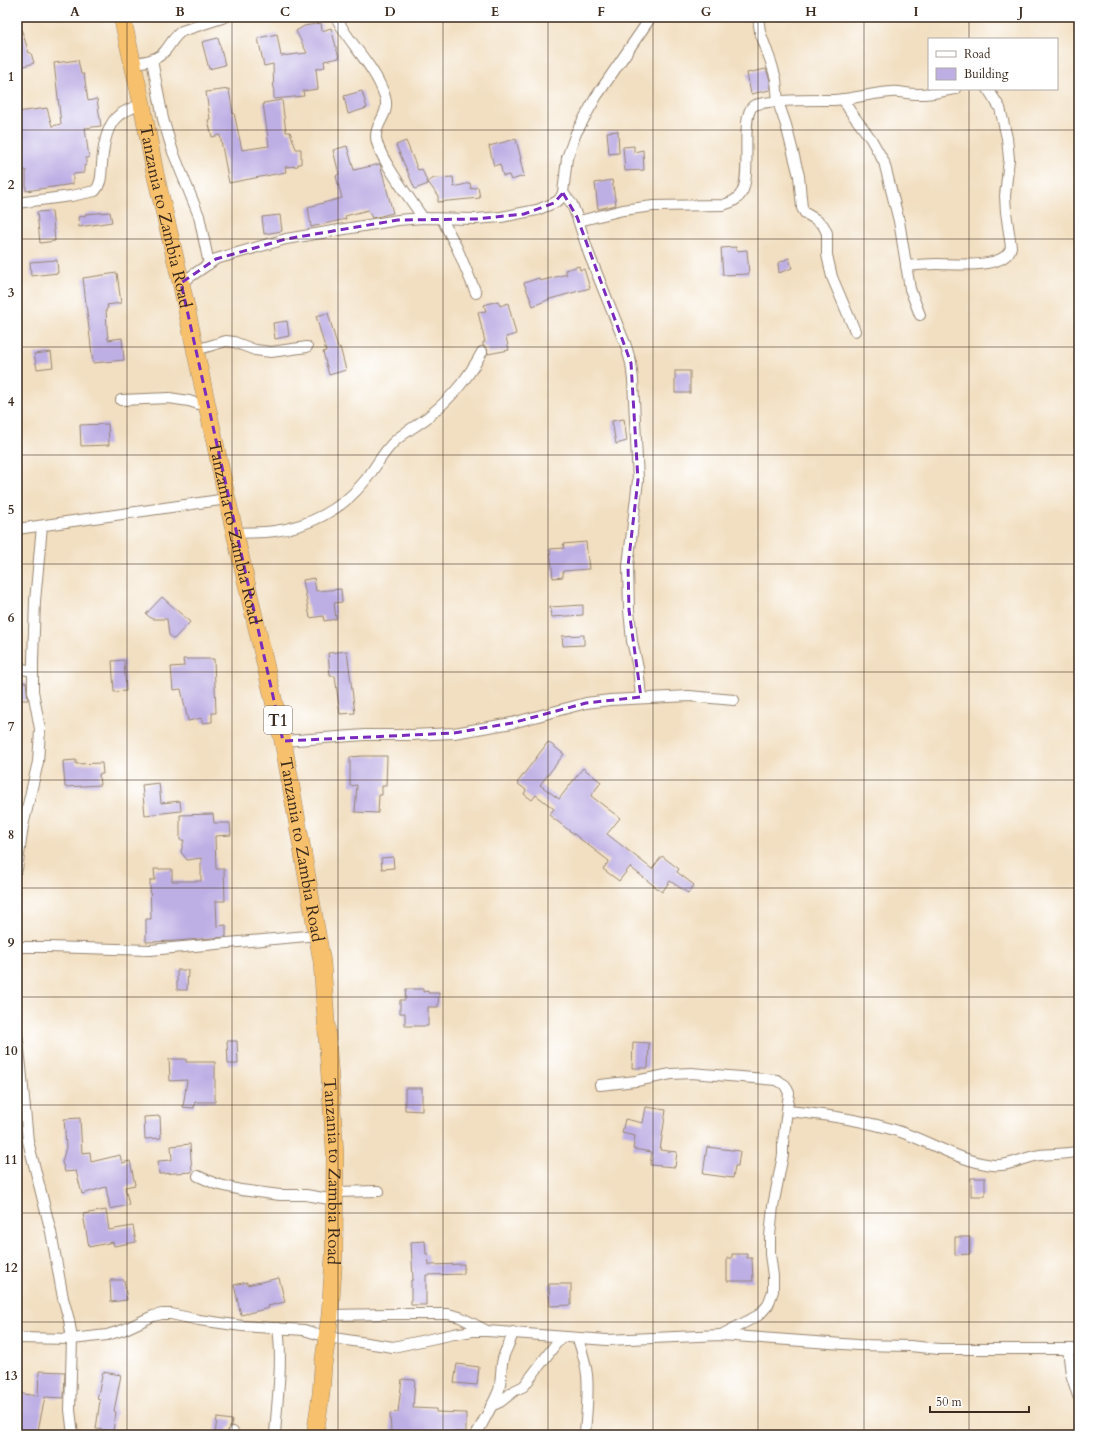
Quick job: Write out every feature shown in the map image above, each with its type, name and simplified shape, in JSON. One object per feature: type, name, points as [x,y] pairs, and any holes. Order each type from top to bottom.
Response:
[{"type":"highway","name":"Tanzania to Zambia Road","points":[[122,17],[235,532],[283,741],[318,935],[323,972],[330,1069],[335,1152],[335,1196],[334,1255],[330,1315],[322,1394],[315,1435]]},
{"type":"street","points":[[133,63],[152,60],[163,53],[170,42],[182,31],[225,17]]},
{"type":"street","points":[[336,17],[343,31],[380,83],[385,96],[386,108],[383,119],[376,132],[377,144],[395,178],[402,185],[423,218]]},
{"type":"street","points":[[181,283],[222,257],[286,238],[398,220],[423,218],[476,219],[524,214],[554,203],[564,193],[567,158],[576,133],[596,97],[651,17]]},
{"type":"street","points":[[758,17],[760,32],[776,79],[778,102],[786,125],[798,176],[802,208],[805,213],[822,225],[827,233],[827,255],[832,277],[856,331]]},
{"type":"street","points":[[152,60],[163,119],[173,152],[199,216],[209,264]]},
{"type":"street","points":[[578,221],[640,207],[723,206],[738,198],[743,191],[747,156],[747,118],[754,105],[778,102],[843,99],[891,92],[915,94],[947,90]]},
{"type":"street","points":[[906,266],[935,264],[977,265],[1006,257],[1010,252],[1011,248],[1005,196],[1009,159],[1007,138],[1000,108],[989,90]]},
{"type":"street","points":[[843,99],[884,162],[898,215],[910,289],[920,315]]},
{"type":"street","points":[[17,203],[71,196],[98,188],[101,179],[103,151],[112,123],[119,115],[142,104]]},
{"type":"street","points":[[564,193],[572,204],[589,254],[626,346],[631,369],[638,480],[628,566],[629,610],[632,641],[638,668],[641,697]]},
{"type":"street","points":[[442,219],[457,248],[476,292]]},
{"type":"street","points":[[196,350],[226,341],[234,342],[255,350],[271,352],[307,347]]},
{"type":"street","points":[[235,532],[274,531],[301,525],[326,514],[344,503],[353,495],[367,478],[395,440],[428,417],[462,386],[474,368],[482,352]]},
{"type":"street","points":[[121,400],[170,398],[189,401],[208,408]]},
{"type":"street","points":[[17,529],[228,498]]},
{"type":"street","points":[[17,869],[23,826],[38,762],[40,729],[34,698],[33,671],[35,601],[42,526]]},
{"type":"street","points":[[17,668],[33,671]]},
{"type":"street","points":[[283,741],[365,735],[454,733],[512,723],[586,704],[641,697],[689,696],[734,700]]},
{"type":"street","points":[[17,947],[150,950],[318,935]]},
{"type":"street","points":[[17,1034],[22,1067],[28,1141],[51,1232],[72,1339],[70,1404],[73,1435]]},
{"type":"street","points":[[600,1085],[630,1082],[671,1074],[691,1073],[777,1080],[785,1085],[789,1093],[788,1111],[770,1236],[773,1291],[768,1305],[760,1315],[721,1335]]},
{"type":"street","points":[[788,1111],[855,1119],[903,1133],[978,1162],[994,1165],[1010,1163],[1039,1155],[1079,1151]]},
{"type":"street","points":[[198,1176],[216,1184],[240,1190],[280,1195],[335,1196],[379,1191]]},
{"type":"street","points":[[17,1338],[72,1339],[107,1335],[123,1330],[153,1316],[171,1314],[242,1326],[304,1330],[327,1337],[393,1347],[454,1334],[487,1331],[607,1340],[721,1335],[857,1345],[910,1346],[939,1349],[1079,1349]]},
{"type":"street","points":[[330,1315],[448,1314],[466,1319],[487,1331]]},
{"type":"street","points":[[275,1435],[280,1373],[280,1344],[278,1328]]},
{"type":"street","points":[[476,1435],[499,1390],[502,1362],[504,1355],[512,1341],[513,1332]]},
{"type":"street","points":[[491,1406],[500,1402],[514,1391],[524,1386],[562,1337]]},
{"type":"street","points":[[578,1339],[584,1358],[587,1375],[585,1435]]},
{"type":"street","points":[[1068,1349],[1071,1374],[1078,1396]]},
{"type":"highlighted area","points":[[563,193],[577,217],[631,363],[638,480],[628,566],[629,610],[641,697],[586,703],[512,723],[454,733],[283,741],[181,283],[216,259],[286,239],[398,220],[476,219],[524,214],[554,203]]},
{"type":"building","points":[[19,22],[29,53],[31,53],[34,63],[21,67],[17,52],[17,23]]},
{"type":"building","points":[[321,23],[322,31],[331,28],[339,58],[324,61],[325,67],[316,69],[318,89],[303,91],[304,96],[274,99],[273,64],[264,66],[258,38],[277,34],[281,56],[307,53],[296,31],[304,26]]},
{"type":"building","points":[[218,38],[225,65],[209,69],[202,42]]},
{"type":"building","points":[[78,60],[81,74],[84,74],[88,101],[97,99],[101,126],[85,128],[89,158],[86,158],[84,173],[73,174],[73,184],[26,191],[26,170],[20,171],[17,146],[17,112],[47,108],[52,126],[61,124],[54,63]]},
{"type":"building","points":[[766,69],[770,80],[770,90],[751,94],[747,73]]},
{"type":"building","points":[[229,89],[233,114],[234,113],[242,150],[269,146],[263,103],[282,100],[286,132],[290,132],[296,149],[301,149],[301,164],[298,164],[298,166],[285,167],[286,172],[229,183],[220,135],[212,137],[208,120],[210,119],[206,92]]},
{"type":"building","points":[[362,91],[367,108],[348,114],[344,96]]},
{"type":"building","points":[[618,131],[619,153],[609,154],[607,132]]},
{"type":"building","points":[[516,139],[524,176],[511,180],[509,175],[503,176],[500,164],[494,166],[489,146]]},
{"type":"building","points":[[406,141],[418,170],[422,169],[428,184],[415,189],[396,145]]},
{"type":"building","points":[[347,146],[354,170],[380,164],[393,213],[372,218],[368,210],[345,216],[346,219],[311,227],[308,207],[342,198],[336,176],[339,174],[333,150]]},
{"type":"building","points":[[634,146],[634,152],[643,150],[644,170],[625,171],[623,147]]},
{"type":"building","points":[[453,177],[454,187],[470,183],[471,189],[478,187],[480,198],[438,202],[438,196],[428,182],[434,178]]},
{"type":"building","points":[[612,180],[616,205],[598,209],[595,183]]},
{"type":"building","points":[[52,211],[55,241],[40,243],[37,212]]},
{"type":"building","points":[[110,212],[112,222],[79,227],[78,217],[85,216],[85,214]]},
{"type":"building","points":[[280,215],[282,231],[264,234],[262,217]]},
{"type":"building","points":[[736,247],[736,251],[747,250],[749,274],[723,275],[721,248]]},
{"type":"building","points":[[789,258],[792,268],[779,273],[778,263]]},
{"type":"building","points":[[57,260],[58,273],[31,276],[30,262]]},
{"type":"building","points":[[579,266],[580,270],[584,269],[590,288],[550,299],[533,306],[524,283],[539,278],[540,281],[567,274],[565,270]]},
{"type":"building","points":[[117,273],[121,303],[107,305],[107,329],[108,340],[122,338],[124,360],[93,363],[83,278]]},
{"type":"building","points":[[498,301],[500,306],[508,303],[516,334],[506,337],[509,350],[488,354],[487,348],[483,346],[483,342],[485,342],[478,312],[486,311],[484,305]]},
{"type":"building","points":[[328,313],[338,348],[340,347],[346,370],[329,375],[323,352],[326,351],[316,316]]},
{"type":"building","points":[[287,321],[289,336],[275,339],[273,323]]},
{"type":"building","points":[[51,352],[53,367],[37,369],[34,354]]},
{"type":"building","points":[[675,371],[690,371],[690,393],[675,393]]},
{"type":"building","points":[[624,419],[627,441],[616,444],[612,421]]},
{"type":"building","points":[[108,424],[109,445],[81,446],[80,425]]},
{"type":"building","points":[[586,542],[589,569],[563,571],[563,577],[553,578],[550,549],[564,548],[563,544]]},
{"type":"building","points":[[314,578],[316,591],[341,589],[342,602],[334,603],[336,619],[324,621],[323,616],[310,618],[303,580]]},
{"type":"building","points":[[162,597],[190,622],[174,639],[169,635],[167,619],[152,619],[146,614]]},
{"type":"building","points":[[583,605],[583,615],[551,617],[550,607]]},
{"type":"building","points":[[584,635],[584,645],[563,646],[562,636]]},
{"type":"building","points":[[347,651],[355,713],[340,714],[335,676],[330,676],[328,653]]},
{"type":"building","points":[[183,659],[214,659],[216,713],[212,713],[212,722],[202,723],[202,718],[188,721],[181,689],[173,690],[171,667],[184,666]]},
{"type":"building","points":[[124,660],[126,691],[114,692],[112,661]]},
{"type":"building","points":[[26,682],[28,700],[17,700],[17,683]]},
{"type":"building","points":[[548,742],[564,754],[540,785],[559,799],[583,768],[601,782],[591,796],[620,818],[607,834],[652,869],[662,856],[679,869],[677,872],[694,885],[688,893],[670,881],[662,892],[630,867],[619,881],[603,869],[609,861],[549,815],[554,809],[536,795],[532,800],[524,794],[526,790],[517,783]]},
{"type":"building","points":[[387,756],[386,786],[382,786],[382,795],[379,795],[378,813],[355,812],[357,785],[350,786],[350,757]]},
{"type":"building","points":[[76,760],[76,764],[102,763],[103,774],[99,774],[100,785],[65,787],[63,761]]},
{"type":"building","points":[[159,783],[161,803],[180,801],[181,811],[145,815],[142,785]]},
{"type":"building","points":[[213,814],[214,823],[230,823],[231,835],[215,836],[216,869],[224,869],[225,901],[216,901],[217,926],[226,925],[226,937],[146,942],[146,919],[151,919],[150,880],[155,880],[154,869],[172,869],[172,881],[201,881],[201,858],[187,860],[181,852],[184,840],[180,840],[180,815]]},
{"type":"building","points":[[393,857],[394,868],[382,869],[381,858]]},
{"type":"building","points":[[177,970],[188,970],[187,990],[177,990]]},
{"type":"building","points":[[406,989],[423,989],[423,992],[428,991],[428,993],[439,993],[438,1007],[428,1007],[428,1026],[405,1026],[405,1013],[400,1013],[400,1000],[405,1000]]},
{"type":"building","points":[[227,1041],[237,1041],[238,1064],[228,1064]]},
{"type":"building","points":[[633,1042],[649,1043],[648,1068],[632,1068]]},
{"type":"building","points":[[169,1059],[186,1059],[186,1062],[215,1062],[215,1102],[195,1102],[194,1108],[183,1107],[187,1080],[170,1081]]},
{"type":"building","points":[[405,1088],[422,1088],[422,1111],[405,1110]]},
{"type":"building","points":[[646,1107],[666,1110],[660,1150],[677,1152],[675,1167],[650,1165],[652,1152],[633,1149],[635,1136],[622,1133],[625,1119],[643,1123]]},
{"type":"building","points":[[160,1116],[161,1138],[145,1139],[144,1117]]},
{"type":"building","points":[[80,1118],[82,1153],[90,1152],[91,1162],[120,1155],[122,1163],[130,1161],[135,1185],[125,1187],[129,1205],[110,1209],[106,1187],[82,1194],[76,1171],[65,1172],[62,1162],[66,1147],[64,1119]]},
{"type":"building","points":[[190,1144],[192,1172],[159,1174],[158,1161],[172,1160],[171,1146]]},
{"type":"building","points":[[707,1147],[740,1151],[738,1166],[735,1166],[733,1178],[703,1174]]},
{"type":"building","points":[[971,1178],[985,1178],[985,1196],[971,1196]]},
{"type":"building","points":[[106,1210],[109,1230],[133,1226],[136,1242],[114,1246],[113,1242],[89,1247],[83,1214]]},
{"type":"building","points":[[955,1237],[970,1237],[970,1254],[955,1255]]},
{"type":"building","points":[[425,1241],[429,1265],[464,1264],[464,1274],[426,1275],[426,1305],[411,1305],[411,1280],[413,1280],[411,1242]]},
{"type":"building","points":[[732,1254],[747,1254],[747,1258],[752,1258],[753,1281],[727,1281],[727,1258],[732,1258]]},
{"type":"building","points":[[279,1278],[285,1302],[268,1306],[269,1308],[241,1315],[234,1285],[247,1282],[247,1285]]},
{"type":"building","points":[[110,1280],[124,1280],[127,1300],[111,1302]]},
{"type":"building","points":[[549,1284],[571,1284],[571,1305],[550,1306]]},
{"type":"building","points":[[457,1364],[479,1367],[477,1385],[454,1383]]},
{"type":"building","points":[[39,1371],[65,1372],[64,1398],[45,1397],[37,1435],[17,1434],[17,1393],[38,1396]]},
{"type":"building","points":[[103,1372],[121,1375],[114,1411],[116,1412],[113,1431],[96,1429],[100,1400],[97,1399]]},
{"type":"building","points":[[402,1379],[415,1380],[413,1408],[436,1409],[436,1412],[466,1413],[466,1432],[435,1432],[435,1434],[417,1434],[417,1432],[391,1433],[390,1413],[398,1412]]},
{"type":"building","points":[[217,1418],[232,1420],[231,1426],[227,1430],[227,1435],[215,1435]]}]
